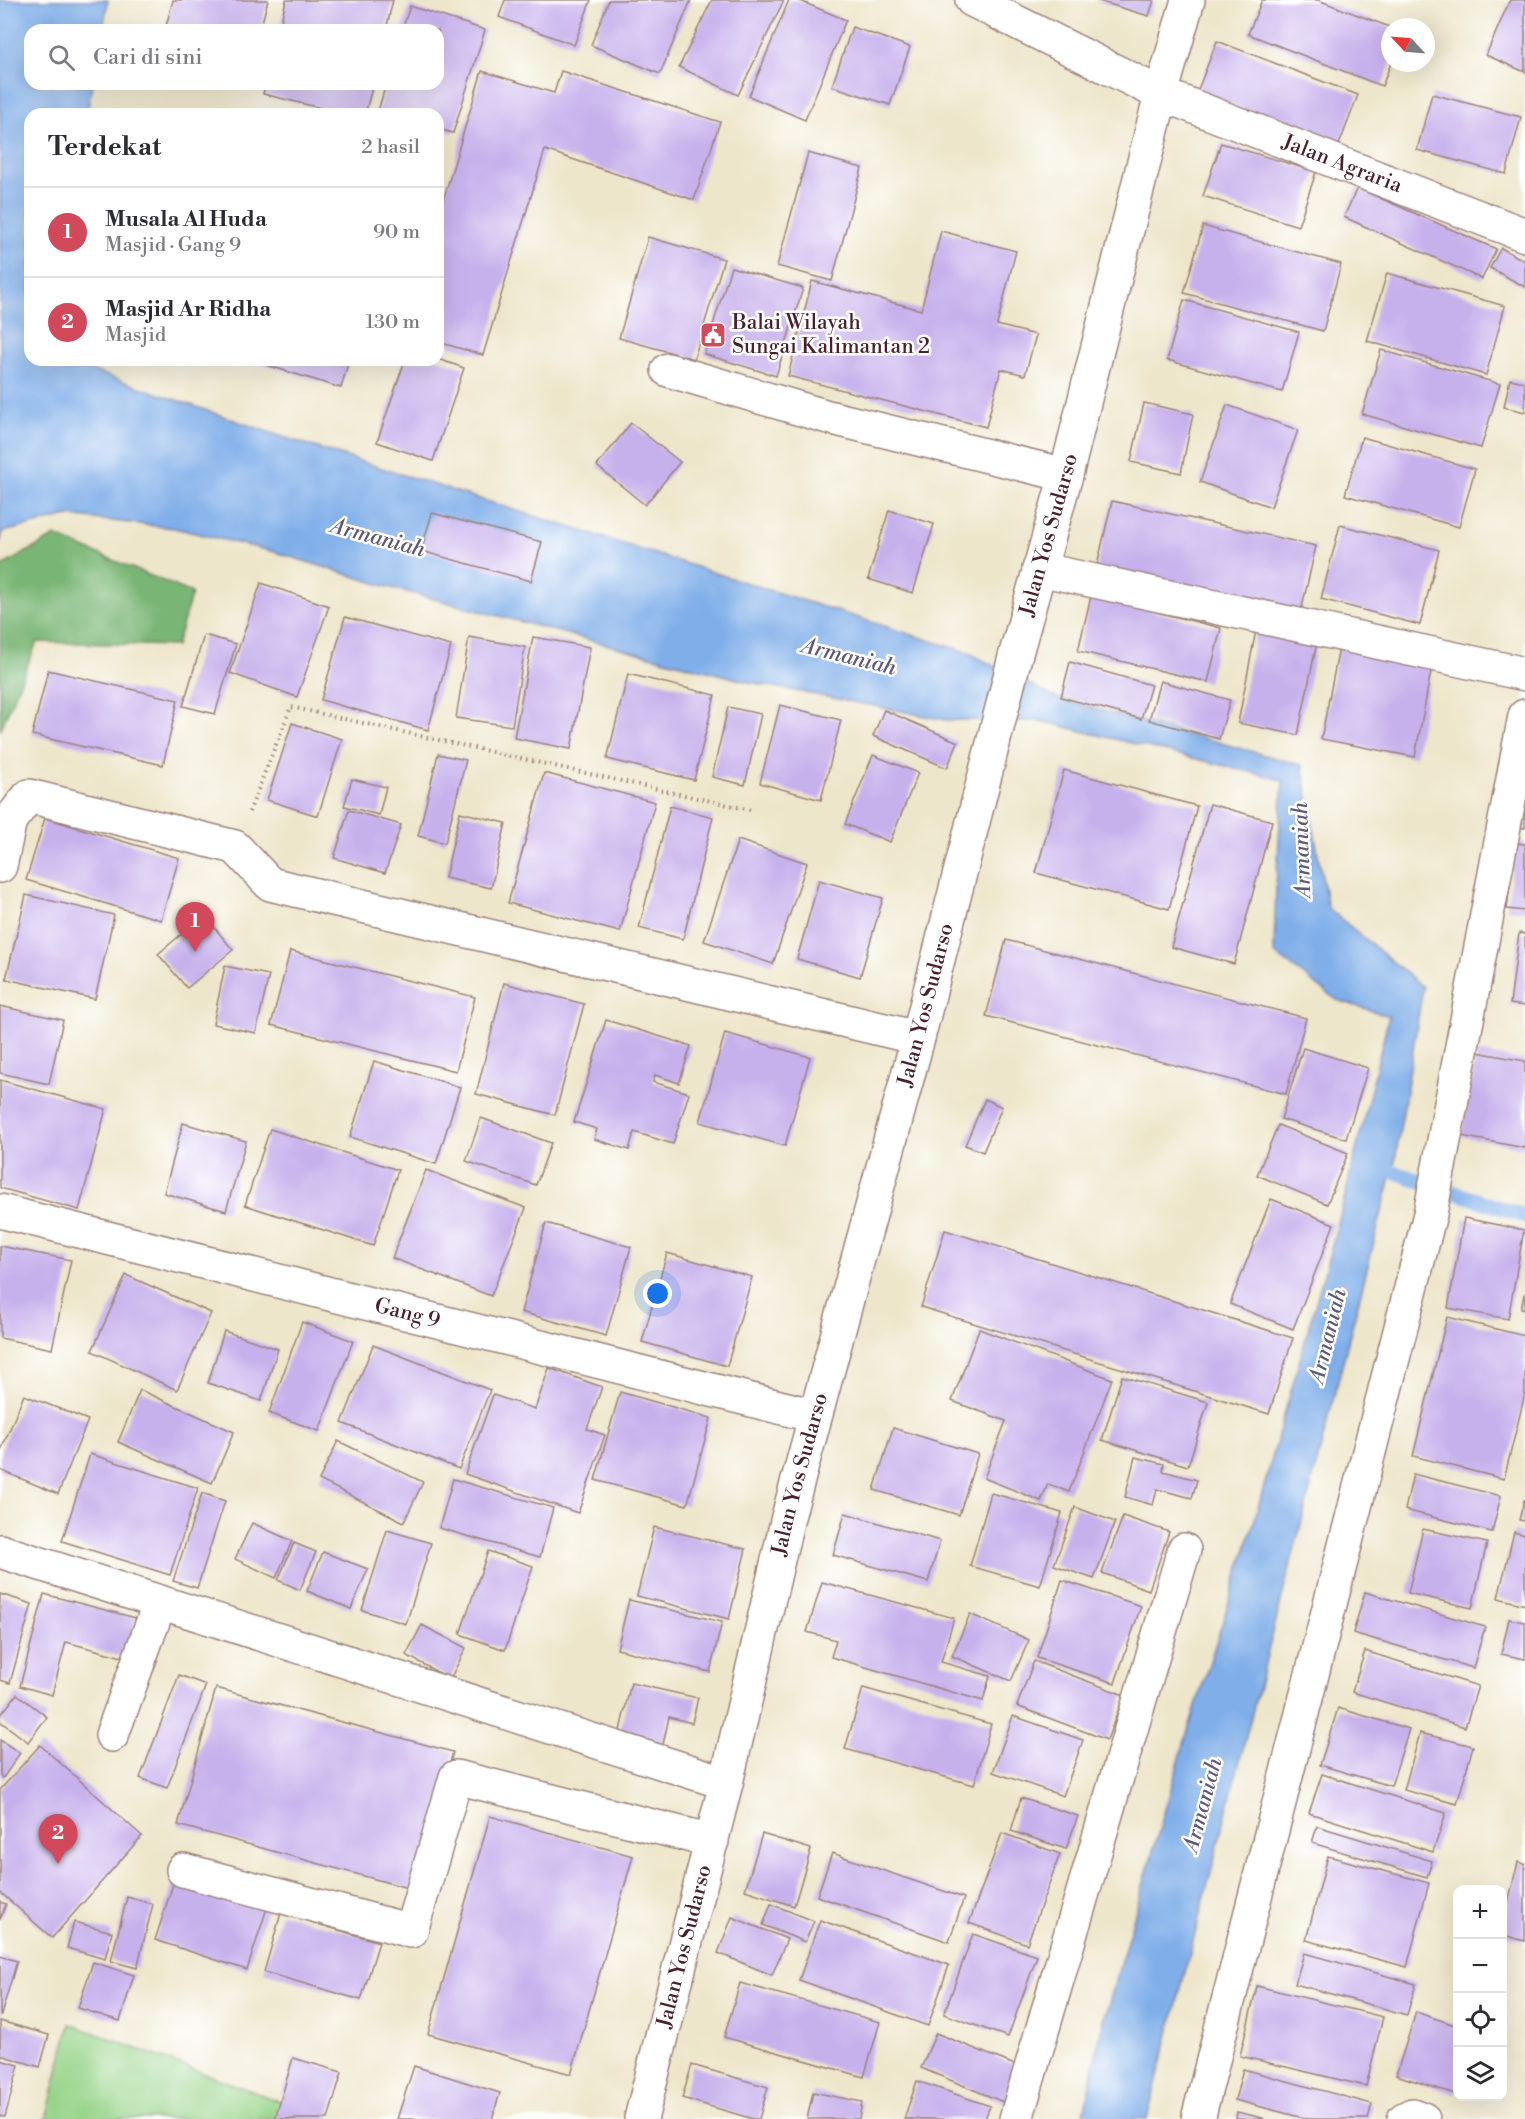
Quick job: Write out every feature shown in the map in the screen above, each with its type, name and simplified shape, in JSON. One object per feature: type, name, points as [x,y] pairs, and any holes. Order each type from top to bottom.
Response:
[{"type":"main road","points":[[972,0],[1161,94]]},
{"type":"main road","name":"Jalan Yos Sudarso","points":[[641,2119],[712,1841],[788,1517],[918,1038],[1015,657],[1066,475],[1161,94],[1188,0]]},
{"type":"main road","name":"Jalan Agraria","points":[[1161,94],[1525,235]]},
{"type":"main road","points":[[668,370],[828,417],[1066,475]]},
{"type":"main road","points":[[1039,569],[1525,674]]},
{"type":"main road","points":[[1198,2119],[1430,1214],[1525,716]]},
{"type":"main road","points":[[0,866],[10,820],[29,796],[235,846],[270,884],[918,1038]]},
{"type":"main road","name":"Gang 9","points":[[0,1211],[815,1416]]},
{"type":"main road","points":[[1016,2119],[1184,1550]]},
{"type":"main road","points":[[0,1551],[726,1783]]},
{"type":"main road","points":[[112,1735],[160,1602]]},
{"type":"main road","points":[[183,1870],[411,1931],[456,1777],[712,1841]]},
{"type":"main road","points":[[1404,2119],[1412,2115],[1423,2119]]},
{"type":"path","points":[[235,846],[291,706],[751,810]]},
{"type":"green space","points":[[55,536],[192,593],[176,646],[37,642],[0,731],[0,567]]},
{"type":"green space","points":[[70,2024],[327,2119],[46,2119]]},
{"type":"water","name":"Armaniah","points":[[0,0],[108,0],[104,24],[24,24],[24,90],[91,90],[88,108],[24,108],[24,366],[79,366],[286,438],[967,652],[1056,698],[1302,765],[1328,908],[1423,987],[1395,1161],[1147,2119],[1083,2119],[1101,2031],[1186,1737],[1252,1529],[1339,1220],[1389,1016],[1337,1000],[1274,953],[1283,780],[1041,721],[946,720],[749,682],[385,586],[275,552],[174,528],[68,516],[3,532],[0,543]]},
{"type":"building","points":[[173,0],[268,0],[262,24],[167,24]]},
{"type":"building","points":[[286,0],[393,0],[387,24],[280,24]]},
{"type":"building","points":[[505,0],[591,0],[574,45],[499,17]]},
{"type":"building","points":[[609,0],[691,0],[660,74],[591,45]]},
{"type":"building","points":[[712,0],[784,0],[738,95],[679,67]]},
{"type":"building","points":[[789,0],[798,0],[846,20],[805,120],[749,96]]},
{"type":"building","points":[[1095,0],[1154,0],[1149,16]]},
{"type":"building","points":[[1262,0],[1318,0],[1381,24],[1381,72],[1387,72],[1382,86],[1248,34]]},
{"type":"building","points":[[1510,0],[1525,0],[1525,72],[1486,55]]},
{"type":"building","points":[[410,6],[485,30],[453,133],[444,131],[444,108],[379,108],[384,90],[444,90],[444,24],[404,24]]},
{"type":"building","points":[[852,27],[910,47],[890,105],[832,86]]},
{"type":"building","points":[[1217,41],[1358,95],[1339,145],[1197,92]]},
{"type":"building","points":[[482,71],[554,93],[561,71],[720,122],[694,200],[545,150],[483,355],[444,344],[444,197]]},
{"type":"building","points":[[264,90],[371,90],[367,108],[320,108],[263,94]]},
{"type":"building","points":[[1432,94],[1521,117],[1506,174],[1417,150]]},
{"type":"building","points":[[1221,143],[1316,172],[1298,226],[1203,196]]},
{"type":"building","points":[[808,153],[862,168],[832,281],[777,266]]},
{"type":"building","points":[[1357,188],[1496,249],[1482,279],[1344,217]]},
{"type":"building","points":[[1203,226],[1341,264],[1323,331],[1184,293]]},
{"type":"building","points":[[941,231],[1016,251],[997,325],[1036,335],[1025,375],[1001,369],[986,427],[788,376],[812,281],[921,310]]},
{"type":"building","points":[[648,237],[724,259],[694,359],[619,338]]},
{"type":"building","points":[[1501,248],[1525,261],[1525,287],[1490,268]]},
{"type":"building","points":[[731,267],[803,288],[776,376],[704,354]]},
{"type":"building","points":[[1387,273],[1505,306],[1486,375],[1367,341]]},
{"type":"building","points":[[1184,300],[1299,332],[1282,392],[1167,360]]},
{"type":"building","points":[[1381,350],[1500,384],[1481,448],[1362,414]]},
{"type":"building","points":[[444,361],[464,368],[433,461],[377,442],[403,366],[444,366]]},
{"type":"building","points":[[270,366],[347,366],[341,388]]},
{"type":"building","points":[[1510,379],[1525,382],[1525,412],[1504,407]]},
{"type":"building","points":[[1144,403],[1193,414],[1181,473],[1131,462]]},
{"type":"building","points":[[1227,405],[1298,430],[1271,507],[1200,482]]},
{"type":"building","points":[[631,423],[680,462],[645,505],[597,466]]},
{"type":"building","points":[[1362,437],[1475,469],[1459,527],[1345,495]]},
{"type":"building","points":[[1112,501],[1316,546],[1300,616],[1096,570]]},
{"type":"building","points":[[889,510],[934,524],[913,593],[868,579]]},
{"type":"building","points":[[432,513],[542,542],[531,581],[421,551]]},
{"type":"building","points":[[1340,525],[1439,550],[1420,625],[1321,599]]},
{"type":"building","points":[[261,583],[329,606],[297,697],[230,673]]},
{"type":"building","points":[[1091,596],[1221,628],[1208,682],[1078,651]]},
{"type":"building","points":[[345,617],[451,646],[428,730],[321,700]]},
{"type":"building","points":[[1257,625],[1318,637],[1298,735],[1238,723]]},
{"type":"building","points":[[204,635],[236,644],[215,714],[183,706]]},
{"type":"building","points":[[469,637],[525,647],[512,726],[456,718]]},
{"type":"building","points":[[533,637],[590,647],[571,749],[514,738]]},
{"type":"building","points":[[1339,648],[1432,666],[1415,757],[1321,739]]},
{"type":"building","points":[[1070,662],[1151,685],[1141,719],[1061,697]]},
{"type":"building","points":[[48,670],[178,700],[163,765],[32,735]]},
{"type":"building","points":[[628,674],[715,695],[694,780],[607,759]]},
{"type":"building","points":[[1160,681],[1230,700],[1219,739],[1149,720]]},
{"type":"building","points":[[780,705],[841,720],[821,800],[760,783]]},
{"type":"building","points":[[728,707],[761,714],[745,785],[712,777]]},
{"type":"building","points":[[884,710],[958,742],[947,768],[873,736]]},
{"type":"building","points":[[292,723],[342,739],[318,816],[267,800]]},
{"type":"building","points":[[438,754],[466,760],[445,843],[418,836]]},
{"type":"building","points":[[873,755],[918,773],[890,842],[845,824]]},
{"type":"building","points":[[1064,770],[1197,806],[1169,909],[1036,873]]},
{"type":"building","points":[[544,773],[655,802],[620,932],[508,903]]},
{"type":"building","points":[[352,779],[386,787],[379,815],[344,806]]},
{"type":"building","points":[[1525,801],[1525,828],[1513,826]]},
{"type":"building","points":[[1210,804],[1272,821],[1234,964],[1171,947]]},
{"type":"building","points":[[670,806],[713,817],[683,939],[639,928]]},
{"type":"building","points":[[349,810],[401,825],[385,873],[334,858]]},
{"type":"building","points":[[460,812],[506,823],[491,888],[445,878]]},
{"type":"building","points":[[45,818],[179,858],[161,920],[26,880]]},
{"type":"building","points":[[738,840],[807,863],[773,964],[704,941]]},
{"type":"building","points":[[1515,843],[1525,844],[1525,911],[1507,909]]},
{"type":"building","points":[[819,880],[883,898],[860,977],[797,959]]},
{"type":"building","points":[[26,895],[114,915],[95,999],[6,979]]},
{"type":"building","points":[[204,915],[233,950],[187,988],[158,954]]},
{"type":"building","points":[[1519,933],[1525,934],[1525,1006],[1510,1004]]},
{"type":"building","points":[[1006,940],[1306,1018],[1286,1094],[986,1016]]},
{"type":"building","points":[[290,951],[475,997],[456,1071],[271,1025]]},
{"type":"building","points":[[225,966],[269,975],[256,1033],[213,1024]]},
{"type":"building","points":[[504,983],[584,1004],[555,1115],[476,1094]]},
{"type":"building","points":[[0,1006],[63,1020],[49,1084],[0,1073]]},
{"type":"building","points":[[606,1020],[691,1046],[679,1083],[655,1075],[653,1082],[689,1093],[673,1144],[634,1132],[629,1150],[594,1139],[597,1129],[574,1122]]},
{"type":"building","points":[[725,1033],[810,1057],[785,1146],[700,1122]]},
{"type":"building","points":[[1303,1048],[1368,1068],[1346,1139],[1281,1119]]},
{"type":"building","points":[[1477,1052],[1525,1061],[1525,1148],[1461,1136]]},
{"type":"building","points":[[374,1061],[460,1087],[436,1164],[350,1137]]},
{"type":"building","points":[[0,1080],[106,1109],[79,1210],[0,1188]]},
{"type":"building","points":[[985,1099],[1002,1107],[983,1152],[965,1145]]},
{"type":"building","points":[[481,1118],[551,1143],[536,1185],[466,1161]]},
{"type":"building","points":[[183,1123],[246,1141],[226,1211],[164,1193]]},
{"type":"building","points":[[1278,1125],[1348,1153],[1327,1204],[1257,1175]]},
{"type":"building","points":[[270,1129],[398,1170],[373,1246],[245,1205]]},
{"type":"building","points":[[426,1170],[526,1208],[491,1296],[392,1258]]},
{"type":"building","points":[[1271,1199],[1334,1224],[1293,1329],[1230,1304]]},
{"type":"building","points":[[1464,1218],[1524,1230],[1508,1319],[1448,1308]]},
{"type":"building","points":[[546,1223],[631,1247],[606,1336],[521,1312]]},
{"type":"building","points":[[945,1230],[1293,1338],[1269,1414],[921,1307]]},
{"type":"building","points":[[0,1246],[71,1260],[52,1349],[0,1338]]},
{"type":"building","points":[[667,1253],[752,1277],[727,1366],[642,1342]]},
{"type":"building","points":[[126,1275],[211,1313],[177,1390],[92,1351]]},
{"type":"building","points":[[1525,1294],[1525,1310],[1521,1309]]},
{"type":"building","points":[[1447,1317],[1525,1336],[1525,1394],[1504,1479],[1413,1456]]},
{"type":"building","points":[[302,1322],[353,1341],[319,1431],[269,1413]]},
{"type":"building","points":[[979,1329],[1112,1379],[1069,1492],[1048,1484],[1041,1501],[984,1478],[1006,1421],[952,1401]]},
{"type":"building","points":[[224,1331],[278,1349],[261,1401],[208,1383]]},
{"type":"building","points":[[373,1345],[490,1390],[459,1469],[342,1423]]},
{"type":"building","points":[[549,1368],[602,1387],[587,1429],[605,1435],[578,1513],[465,1474],[493,1395],[535,1409]]},
{"type":"building","points":[[1122,1376],[1208,1402],[1188,1466],[1102,1440]]},
{"type":"building","points":[[140,1390],[234,1432],[212,1483],[118,1442]]},
{"type":"building","points":[[620,1392],[711,1418],[687,1505],[595,1480]]},
{"type":"building","points":[[24,1395],[88,1420],[58,1494],[0,1470],[0,1453]]},
{"type":"building","points":[[893,1428],[978,1454],[959,1515],[874,1490]]},
{"type":"building","points":[[338,1441],[423,1482],[404,1522],[319,1480]]},
{"type":"building","points":[[90,1454],[198,1488],[170,1575],[62,1541]]},
{"type":"building","points":[[1135,1457],[1164,1464],[1163,1471],[1197,1480],[1192,1498],[1157,1489],[1153,1505],[1125,1497]]},
{"type":"building","points":[[1413,1474],[1501,1496],[1492,1532],[1405,1510]]},
{"type":"building","points":[[453,1479],[553,1508],[540,1557],[439,1528]]},
{"type":"building","points":[[202,1493],[225,1501],[197,1588],[173,1581]]},
{"type":"building","points":[[991,1493],[1062,1513],[1040,1586],[970,1566]]},
{"type":"building","points":[[1525,1500],[1525,1521],[1519,1520]]},
{"type":"building","points":[[1075,1507],[1115,1522],[1094,1579],[1054,1565]]},
{"type":"building","points":[[845,1513],[940,1541],[928,1582],[833,1555]]},
{"type":"building","points":[[1123,1516],[1169,1532],[1149,1590],[1102,1573]]},
{"type":"building","points":[[252,1523],[292,1541],[276,1578],[235,1559]]},
{"type":"building","points":[[654,1527],[746,1549],[729,1619],[637,1596]]},
{"type":"building","points":[[1423,1529],[1487,1543],[1472,1608],[1408,1593]]},
{"type":"building","points":[[387,1530],[431,1543],[406,1624],[362,1610]]},
{"type":"building","points":[[1514,1532],[1525,1535],[1525,1605],[1498,1598]]},
{"type":"building","points":[[294,1543],[316,1552],[300,1590],[278,1580]]},
{"type":"building","points":[[488,1551],[533,1566],[505,1650],[460,1634]]},
{"type":"building","points":[[323,1552],[368,1569],[351,1609],[307,1591]]},
{"type":"building","points":[[1062,1580],[1141,1606],[1115,1683],[1037,1658]]},
{"type":"building","points":[[822,1582],[954,1618],[941,1662],[990,1676],[983,1701],[831,1657],[836,1640],[807,1632]]},
{"type":"building","points":[[1365,1592],[1485,1627],[1473,1668],[1353,1633]]},
{"type":"building","points":[[0,1594],[32,1604],[10,1683],[0,1680]]},
{"type":"building","points":[[44,1594],[136,1618],[126,1658],[66,1642],[52,1695],[20,1686]]},
{"type":"building","points":[[629,1600],[722,1622],[710,1672],[617,1649]]},
{"type":"building","points":[[970,1614],[1029,1640],[1011,1681],[952,1656]]},
{"type":"building","points":[[1509,1619],[1525,1622],[1525,1659],[1501,1654]]},
{"type":"building","points":[[422,1625],[466,1648],[450,1679],[406,1655]]},
{"type":"building","points":[[1365,1651],[1478,1686],[1465,1727],[1352,1692]]},
{"type":"building","points":[[1034,1661],[1124,1695],[1107,1740],[1017,1706]]},
{"type":"building","points":[[179,1675],[206,1685],[167,1788],[140,1778]]},
{"type":"building","points":[[631,1683],[698,1698],[692,1723],[669,1717],[663,1745],[619,1735]]},
{"type":"building","points":[[216,1688],[453,1752],[415,1890],[178,1825]]},
{"type":"building","points":[[863,1688],[991,1724],[974,1785],[845,1749]]},
{"type":"building","points":[[17,1694],[47,1717],[28,1742],[0,1721],[0,1716]]},
{"type":"building","points":[[1338,1708],[1409,1729],[1391,1786],[1320,1765]]},
{"type":"building","points":[[1013,1716],[1083,1740],[1063,1796],[993,1772]]},
{"type":"building","points":[[1420,1733],[1473,1746],[1457,1804],[1404,1790]]},
{"type":"building","points":[[0,1740],[20,1753],[3,1778],[0,1775]]},
{"type":"building","points":[[40,1745],[142,1836],[52,1938],[0,1892],[0,1790]]},
{"type":"building","points":[[1322,1774],[1446,1813],[1433,1852],[1309,1813]]},
{"type":"building","points":[[1021,1798],[1078,1816],[1066,1849],[1011,1831]]},
{"type":"building","points":[[490,1816],[633,1856],[571,2074],[428,2034]]},
{"type":"building","points":[[1317,1826],[1432,1861],[1427,1877],[1312,1843]]},
{"type":"building","points":[[1002,1833],[1060,1854],[1027,1944],[969,1923]]},
{"type":"building","points":[[762,1834],[811,1849],[794,1906],[745,1890]]},
{"type":"building","points":[[832,1853],[964,1898],[949,1942],[817,1896]]},
{"type":"building","points":[[1328,1856],[1429,1883],[1407,1967],[1306,1940]]},
{"type":"building","points":[[1518,1862],[1525,1864],[1525,1941],[1507,1936],[1507,1907]]},
{"type":"building","points":[[175,1878],[267,1908],[247,1970],[155,1940]]},
{"type":"building","points":[[127,1897],[153,1904],[137,1968],[111,1961]]},
{"type":"building","points":[[0,1902],[6,1904],[0,1920]]},
{"type":"building","points":[[771,1904],[814,1921],[805,1942],[763,1925]]},
{"type":"building","points":[[281,1913],[379,1942],[361,2000],[264,1972]]},
{"type":"building","points":[[732,1917],[787,1939],[772,1975],[718,1953]]},
{"type":"building","points":[[820,1920],[949,1965],[928,2026],[799,1980]]},
{"type":"building","points":[[74,1922],[112,1932],[105,1959],[67,1948]]},
{"type":"building","points":[[973,1934],[1037,1956],[1008,2037],[944,2014]]},
{"type":"building","points":[[1304,1953],[1416,1984],[1407,2015],[1295,1984]]},
{"type":"building","points":[[0,1956],[17,1961],[1,2015],[0,2015]]},
{"type":"building","points":[[93,1962],[134,1975],[120,2021],[78,2008]]},
{"type":"building","points":[[740,1983],[880,2022],[864,2077],[724,2037]]},
{"type":"building","points":[[1257,1986],[1383,2017],[1366,2086],[1240,2056]]},
{"type":"building","points":[[1416,2012],[1453,2024],[1453,2093],[1396,2075]]},
{"type":"building","points":[[0,2021],[49,2035],[40,2067],[0,2055]]},
{"type":"building","points":[[936,2033],[1022,2068],[1008,2104],[921,2068]]},
{"type":"building","points":[[293,2058],[342,2072],[328,2119],[275,2119]]},
{"type":"building","points":[[0,2060],[19,2065],[5,2117],[0,2116]]},
{"type":"building","points":[[692,2065],[768,2087],[759,2119],[682,2098]]},
{"type":"building","points":[[414,2066],[500,2093],[492,2119],[397,2119]]},
{"type":"building","points":[[1243,2069],[1372,2104],[1368,2119],[1307,2119],[1235,2100]]},
{"type":"building","points":[[917,2081],[990,2106],[985,2119],[904,2119]]},
{"type":"building","points":[[813,2092],[862,2102],[859,2119],[807,2119]]},
{"type":"building","points":[[1237,2112],[1263,2118],[1263,2119],[1236,2119]]},
{"type":"waterway","points":[[1376,1166],[1525,1216]]},
{"type":"place","name":"Balai Wilayah Sungai Kalimantan 2","points":[[713,335]]},
{"type":"place","name":"Musala Al Huda","points":[[195,952]]},
{"type":"place","name":"Masjid Ar Ridha","points":[[58,1864]]}]
